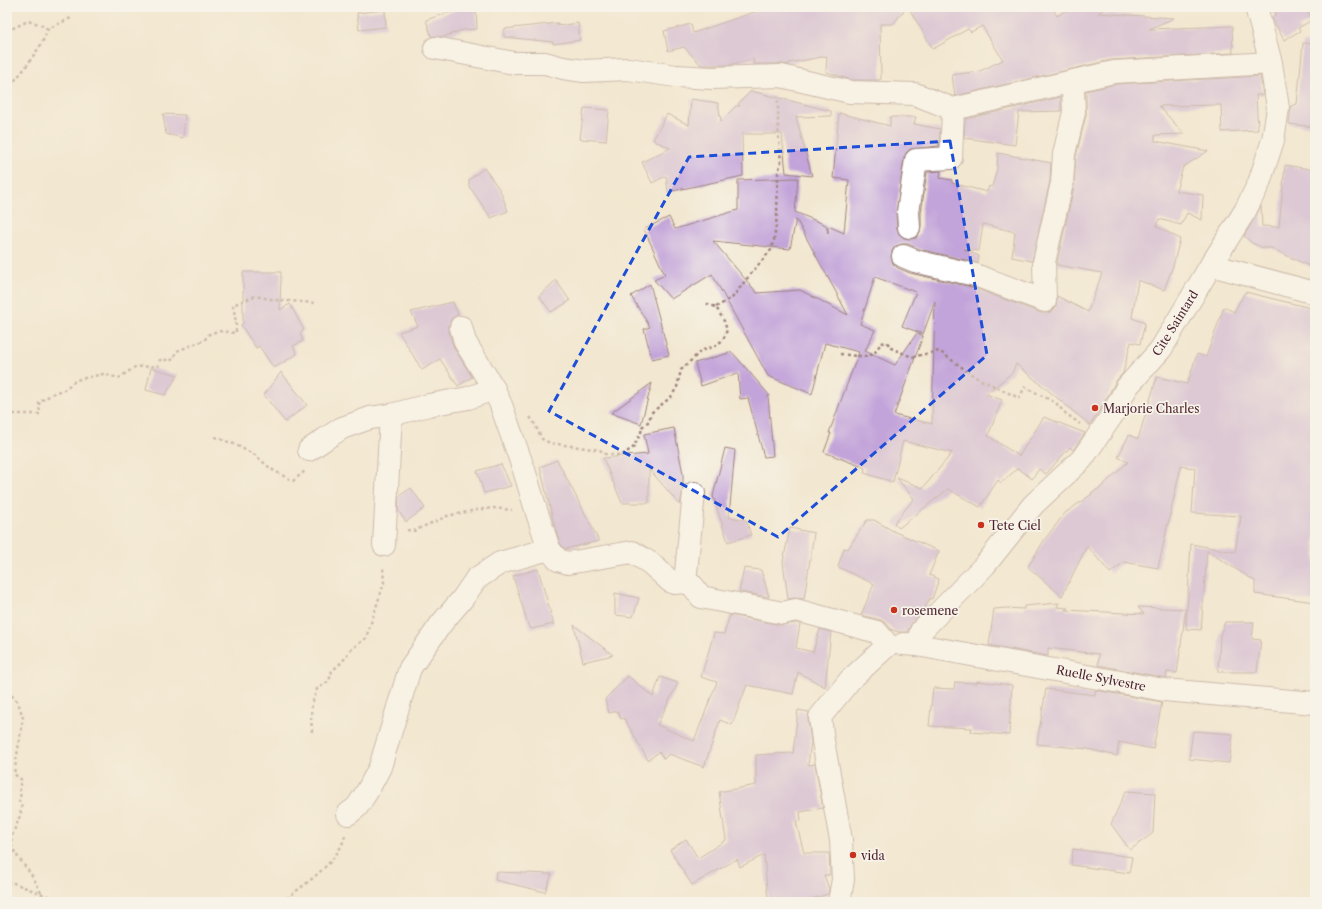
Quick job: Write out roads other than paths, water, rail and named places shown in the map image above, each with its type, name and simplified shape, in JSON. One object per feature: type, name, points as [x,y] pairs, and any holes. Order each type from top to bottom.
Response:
[{"type":"street","name":"Cite Saintard","points":[[917,645],[921,631],[984,565],[1033,505],[1082,460],[1098,439],[1112,417],[1127,387],[1161,349],[1249,204],[1259,183],[1273,140],[1278,108],[1271,63],[1256,7]]},
{"type":"street","points":[[435,48],[514,63],[545,63],[563,68],[584,71],[628,69],[676,76],[712,78],[778,76],[816,83],[850,92],[915,94],[954,109],[1114,72],[1271,63]]},
{"type":"street","points":[[903,256],[975,275],[1045,301],[1044,262],[1062,183],[1064,154],[1074,112],[1073,90],[1069,82]]},
{"type":"street","points":[[909,227],[908,212],[916,160],[951,158],[954,109]]},
{"type":"street","points":[[1211,265],[1315,293]]},
{"type":"street","points":[[461,327],[465,342],[494,389],[524,470],[549,549],[558,560],[568,563],[632,552],[650,563],[670,581],[675,583],[685,582],[693,586],[701,597],[783,613],[796,610],[877,632],[888,645],[850,680],[820,717],[841,840],[843,880],[839,902]]},
{"type":"street","points":[[310,450],[342,428],[370,418],[392,415],[429,405],[468,398],[494,389]]},
{"type":"street","points":[[384,545],[392,415]]},
{"type":"street","points":[[685,582],[694,492]]},
{"type":"street","points":[[348,814],[357,808],[380,767],[410,668],[441,624],[463,598],[476,579],[500,563],[549,549]]},
{"type":"street","name":"Ruelle Sylvestre","points":[[888,645],[917,645],[1164,690],[1315,704]]},
{"type":"place","name":"Marjorie Charles","points":[[1095,408]]},
{"type":"place","name":"Tete Ciel","points":[[981,525]]},
{"type":"place","name":"rosemene","points":[[894,610]]},
{"type":"place","name":"vida","points":[[853,855]]}]
